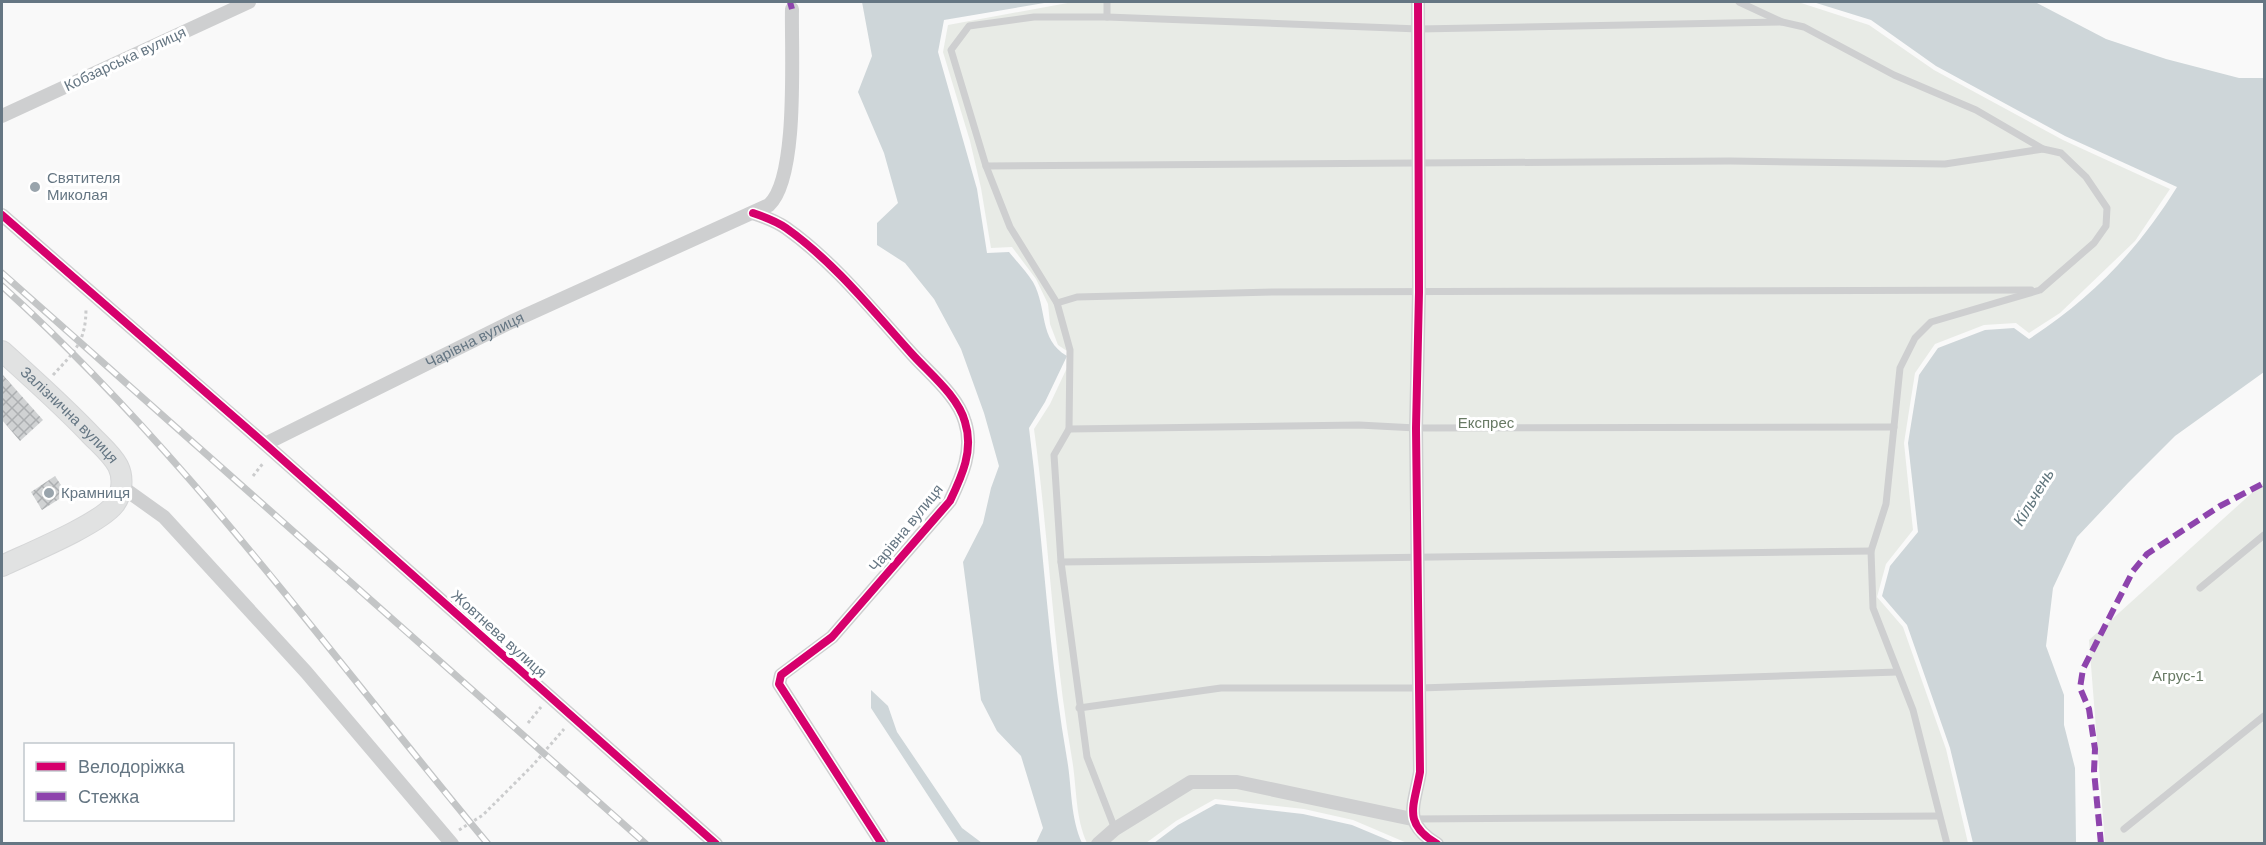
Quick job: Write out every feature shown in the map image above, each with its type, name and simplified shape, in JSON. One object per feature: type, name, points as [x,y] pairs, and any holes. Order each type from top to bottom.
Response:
[{"type":"street","name":"Кобзарська вулиця","points":[[2,117],[249,2]]},
{"type":"street","points":[[1418,2],[1419,292],[1416,428],[1420,772],[1412,819],[1421,834],[1437,843]]},
{"type":"street","name":"Чарівна вулиця","points":[[265,444],[511,322],[753,213],[777,197],[782,187],[789,138],[792,9]]},
{"type":"street","name":"Чарівна вулиця","points":[[753,213],[771,219],[787,229],[842,278],[956,404],[965,421],[968,440],[967,458],[962,478],[950,501],[832,637],[781,675],[779,684],[882,843]]},
{"type":"street","name":"Жовтнева вулиця","points":[[2,215],[716,843]]},
{"type":"street","name":"Залізнична вулиця","points":[[2,351],[42,387],[112,457],[119,469],[122,488]]},
{"type":"street","points":[[2,566],[98,518],[114,505],[122,488],[172,526],[306,672],[450,841]]},
{"type":"street","points":[[1100,842],[1115,829],[1191,782],[1237,782],[1412,819]]},
{"type":"lane","points":[[1107,2],[1107,17]]},
{"type":"lane","points":[[1739,2],[1782,22],[1804,27],[1894,75],[1976,110],[2043,148],[2061,153],[2086,177],[2107,208],[2106,226],[2094,243],[2040,290],[1930,322],[1915,338],[1900,368],[1886,504],[1871,551],[1873,608],[1913,710],[1947,843]]},
{"type":"lane","points":[[1115,829],[1088,757],[1079,708],[1060,562],[1054,455],[1069,429],[1070,350],[1057,303],[1010,228],[986,166],[951,50],[969,26],[1034,17],[1107,17],[1419,29],[1782,22]]},
{"type":"lane","points":[[986,166],[1730,161],[1945,164],[2043,148]]},
{"type":"lane","points":[[1057,303],[1077,297],[1419,292],[2040,290]]},
{"type":"lane","points":[[1069,429],[1359,425],[1416,428],[1894,427]]},
{"type":"lane","points":[[2200,588],[2265,535]]},
{"type":"lane","points":[[1060,562],[1871,551]]},
{"type":"lane","points":[[1079,708],[1221,688],[1420,688],[1897,672]]},
{"type":"lane","points":[[2124,829],[2265,716]]},
{"type":"lane","points":[[1412,819],[1939,816]]},
{"type":"path","points":[[42,387],[81,343],[86,325],[85,290]]},
{"type":"path","points":[[253,476],[265,459]]},
{"type":"path","points":[[528,723],[540,709]]},
{"type":"path","points":[[450,841],[470,821],[483,815],[533,765],[573,717]]},
{"type":"green space","name":"Експрес","points":[[1073,2],[1798,2],[1869,25],[1934,70],[2063,140],[2170,189],[2135,241],[2060,313],[2029,333],[2016,323],[1984,325],[1935,344],[1915,373],[1904,443],[1913,530],[1886,564],[1877,597],[1903,627],[1946,749],[1968,843],[1407,843],[1353,820],[1304,809],[1215,799],[1176,821],[1146,843],[1087,843],[1078,813],[1060,676],[1034,429],[1050,404],[1073,355],[1058,345],[1050,324],[1048,304],[1036,279],[1012,247],[991,248],[970,141],[943,52],[948,25]]},
{"type":"green space","name":"Агрус-1","points":[[2264,482],[2264,843],[2105,843],[2089,640]]},
{"type":"water","points":[[862,2],[1050,2],[944,20],[938,52],[977,189],[987,253],[1009,252],[1027,274],[1038,292],[1047,332],[1058,349],[1067,356],[1045,402],[1029,428],[1060,718],[1073,812],[1082,843],[1036,843],[1043,828],[1021,756],[997,731],[981,700],[963,562],[983,523],[999,466],[984,413],[961,349],[934,299],[905,263],[877,245],[877,223],[898,203],[884,153],[858,92],[872,56]]},
{"type":"water","name":"Кільчень","points":[[1813,2],[2035,2],[2106,39],[2166,59],[2239,78],[2264,78],[2264,372],[2175,436],[2128,483],[2077,537],[2053,588],[2046,646],[2064,695],[2064,725],[2075,768],[2076,843],[1973,843],[1950,748],[1907,625],[1882,596],[1890,566],[1918,532],[1908,443],[1919,375],[1938,348],[1985,330],[2014,328],[2029,339],[2052,324],[2112,272],[2146,232],[2177,187],[2065,136],[1936,66],[1871,20]]},
{"type":"water","points":[[871,690],[888,706],[897,732],[962,828],[982,843],[959,843],[871,708]]},
{"type":"water","points":[[1216,804],[1303,814],[1352,825],[1395,843],[1154,843],[1178,825]]},
{"type":"building","points":[[2,374],[43,420],[20,441],[2,420]]},
{"type":"building","name":"Крамниця","points":[[55,476],[67,494],[42,510],[31,492]]},
{"type":"railway","points":[[2,273],[646,844]]},
{"type":"railway","points":[[2,286],[69,350],[195,486],[255,556],[488,844]]},
{"type":"marked path","points":[[790,2],[792,9]]},
{"type":"marked path","points":[[2101,844],[2094,771],[2095,749],[2089,709],[2080,688],[2083,669],[2133,571],[2147,554],[2220,506],[2264,483]]},
{"type":"cycle path","points":[[1418,2],[1419,292],[1416,428],[1420,772],[1413,813],[1419,829],[1437,844]]},
{"type":"cycle path","points":[[753,213],[786,228],[837,271],[950,394],[965,422],[967,453],[959,482],[950,501],[832,637],[781,675],[779,684],[882,844]]},
{"type":"cycle path","points":[[2,215],[265,444],[716,844]]},
{"type":"place","name":"Святителя Миколая","points":[[35,187]]},
{"type":"place","name":"Крамниця","points":[[49,493]]}]
